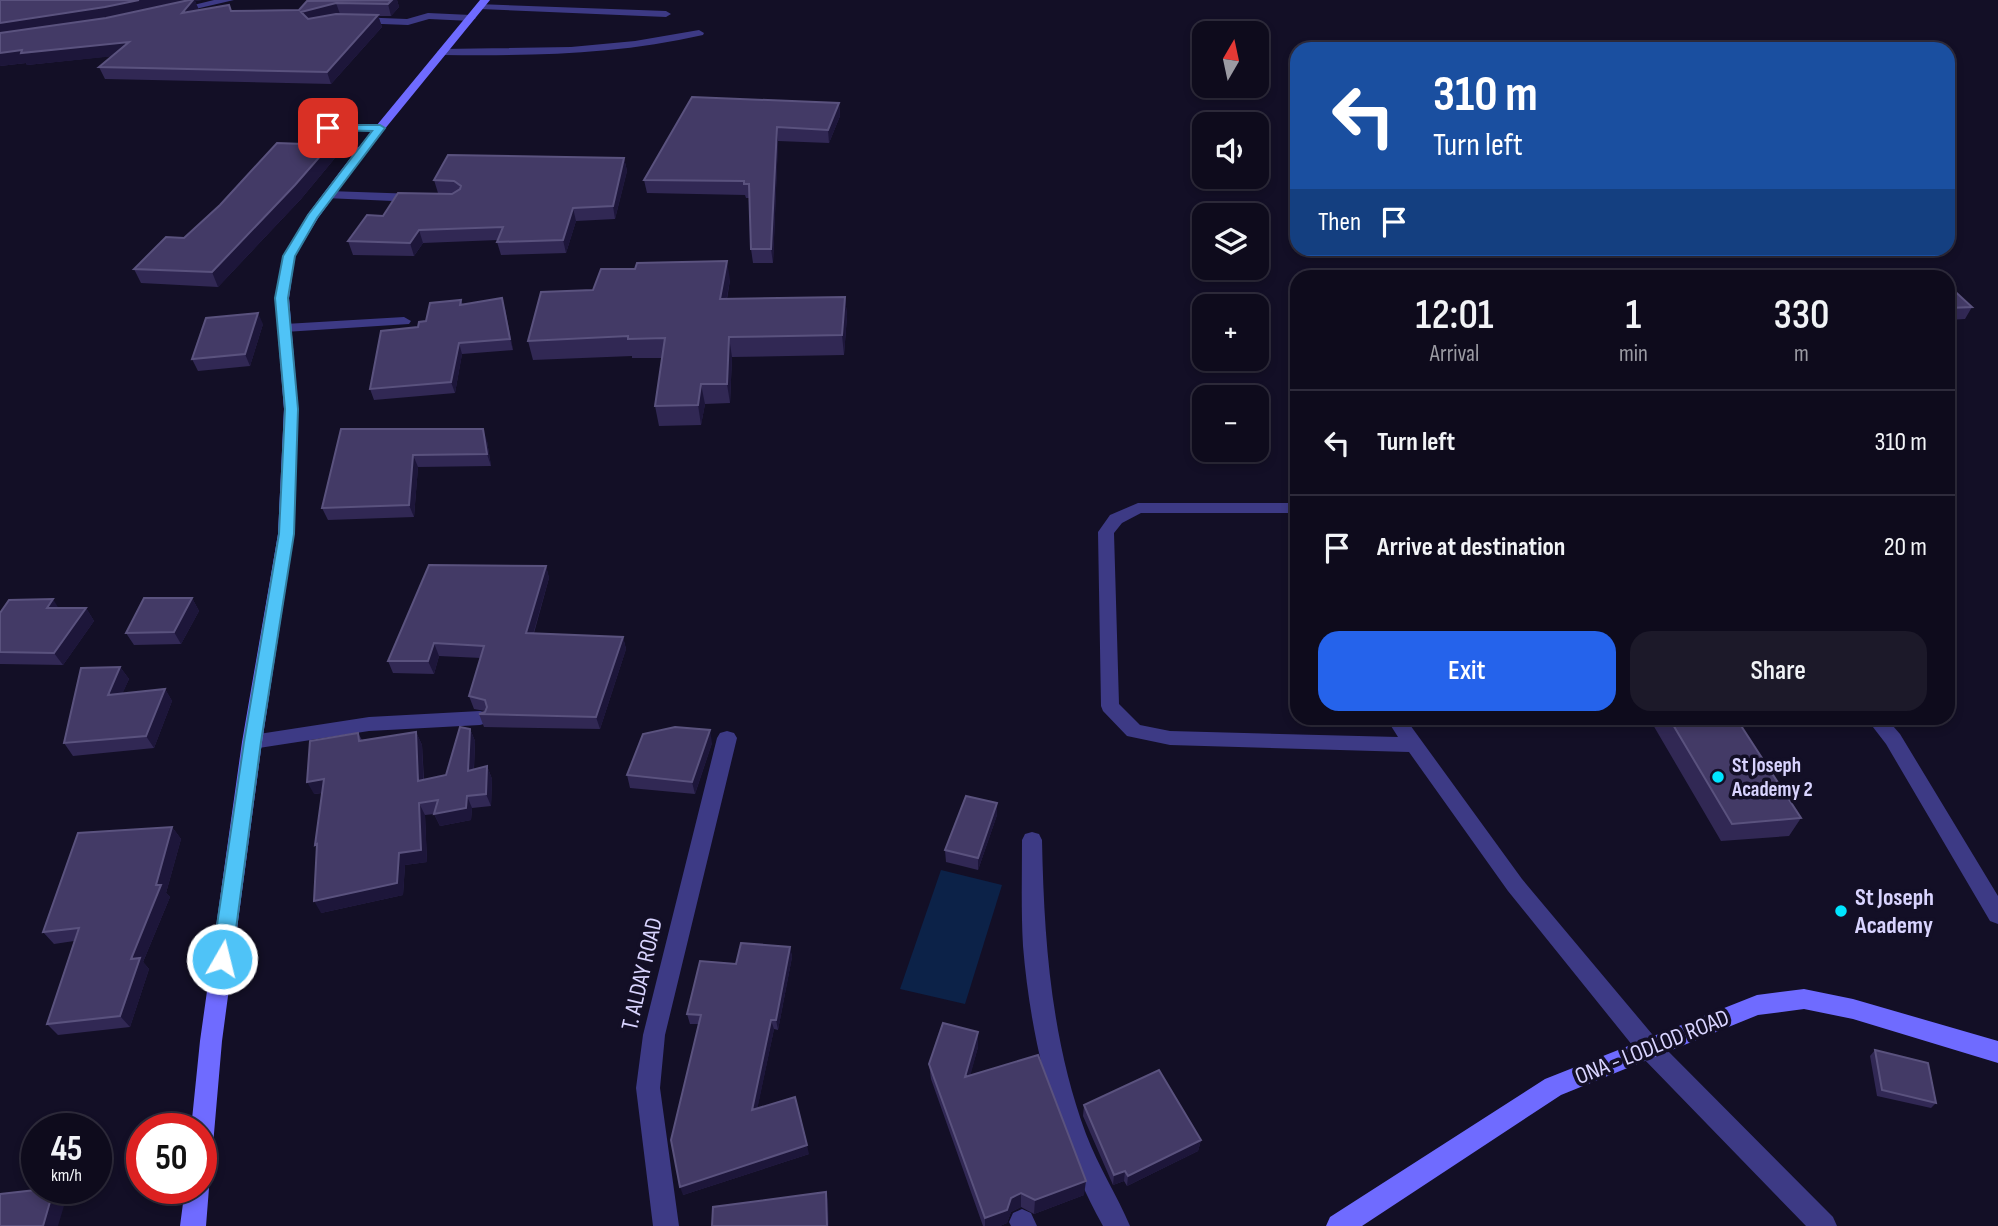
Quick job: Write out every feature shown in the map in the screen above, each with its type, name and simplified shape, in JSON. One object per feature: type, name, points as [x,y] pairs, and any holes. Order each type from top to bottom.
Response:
[{"type":"main road","points":[[204,1113],[211,1041],[252,742],[286,534],[291,409],[282,298],[289,256],[299,235],[362,150],[483,3]]},
{"type":"main road","name":"ONA - LODLOD ROAD","points":[[1350,1223],[1553,1087],[1757,1005],[1804,999],[1853,1009],[1998,1052]]},
{"type":"main road","points":[[193,1226],[195,1204]]},
{"type":"street","points":[[163,13],[229,0]]},
{"type":"street","points":[[483,3],[666,14]]},
{"type":"street","points":[[340,20],[408,22],[428,16],[471,18]]},
{"type":"street","points":[[442,52],[582,51],[650,43],[699,33]]},
{"type":"street","points":[[362,150],[309,149],[303,146],[323,129],[380,128]]},
{"type":"street","points":[[329,195],[430,199]]},
{"type":"street","points":[[285,328],[404,321]]},
{"type":"street","points":[[1290,508],[1138,508],[1116,519],[1106,532],[1110,706],[1134,731],[1170,738],[1416,745]]},
{"type":"street","points":[[252,742],[369,723],[480,718]]},
{"type":"street","points":[[1400,725],[1515,885],[1649,1048],[1824,1226]]},
{"type":"street","points":[[1880,725],[1893,739],[1998,915]]},
{"type":"street","name":"T. ALDAY ROAD","points":[[666,1226],[648,1088],[654,1035],[727,737]]},
{"type":"street","points":[[1032,840],[1035,961],[1052,1066],[1094,1190],[1116,1226]]},
{"type":"water","points":[[941,870],[1002,885],[965,1004],[900,989]]},
{"type":"building","points":[[0,0],[139,0],[0,23]]},
{"type":"building","points":[[193,0],[182,13],[229,5],[231,11],[299,10],[307,1],[392,0],[388,4],[336,3],[301,12],[308,19],[336,14],[378,15],[327,72],[99,67],[129,42],[0,53],[0,33],[106,18]]},
{"type":"building","points":[[692,97],[839,103],[828,130],[777,127],[771,249],[751,249],[749,184],[744,184],[744,181],[644,180]]},
{"type":"building","points":[[277,143],[330,145],[212,272],[134,269],[166,237],[184,238],[220,205]]},
{"type":"building","points":[[448,155],[624,158],[613,206],[573,208],[563,240],[497,242],[503,227],[419,230],[410,243],[348,241],[367,215],[383,216],[398,193],[452,194],[460,189],[461,186],[454,181],[434,180]]},
{"type":"building","points":[[727,261],[720,299],[845,297],[842,335],[729,337],[727,384],[701,384],[698,405],[655,406],[665,338],[628,339],[628,336],[528,341],[541,292],[593,290],[601,269],[635,269],[637,263]]},
{"type":"building","points":[[1955,291],[1972,307],[1955,308]]},
{"type":"building","points":[[502,298],[510,339],[459,343],[451,382],[370,389],[381,331],[418,327],[419,322],[426,321],[430,303],[461,300],[460,305]]},
{"type":"building","points":[[258,313],[245,354],[192,359],[206,318]]},
{"type":"building","points":[[341,429],[483,429],[487,454],[413,455],[409,505],[322,508]]},
{"type":"building","points":[[429,565],[546,566],[526,633],[623,637],[596,717],[479,714],[485,712],[485,700],[469,696],[484,646],[434,643],[428,661],[388,661]]},
{"type":"building","points":[[144,598],[192,598],[174,632],[126,633]]},
{"type":"building","points":[[53,599],[47,608],[86,608],[54,653],[0,652],[0,613],[9,600]]},
{"type":"building","points":[[120,667],[108,695],[165,689],[146,736],[64,743],[81,668]]},
{"type":"building","points":[[1673,725],[1741,725],[1801,818],[1732,824]]},
{"type":"building","points":[[460,727],[470,729],[468,771],[487,766],[486,794],[467,796],[466,808],[434,814],[438,800],[419,803],[421,850],[399,853],[397,883],[314,901],[317,844],[315,845],[324,779],[307,782],[310,741],[358,733],[359,741],[416,732],[418,781],[446,775]]},
{"type":"building","points":[[675,727],[710,730],[692,782],[627,775],[643,734]]},
{"type":"building","points":[[966,796],[997,803],[978,858],[945,850]]},
{"type":"building","points":[[172,827],[156,885],[161,885],[131,959],[140,958],[120,1016],[47,1024],[79,928],[43,932],[78,833]]},
{"type":"building","points":[[741,943],[790,947],[776,1020],[771,1020],[752,1110],[795,1097],[807,1145],[680,1187],[671,1140],[701,1015],[687,1014],[700,961],[736,964]]},
{"type":"building","points":[[943,1023],[978,1032],[965,1077],[1038,1055],[1086,1181],[1035,1200],[1021,1193],[1011,1198],[1007,1210],[985,1218],[929,1064]]},
{"type":"building","points":[[1875,1050],[1928,1063],[1936,1103],[1882,1090]]},
{"type":"building","points":[[1159,1070],[1201,1140],[1128,1176],[1125,1171],[1114,1175],[1084,1105]]},
{"type":"building","points":[[21,1192],[21,1204],[49,1204],[43,1226],[0,1226],[0,1194]]},
{"type":"building","points":[[826,1192],[827,1226],[712,1226],[713,1207]]},
{"type":"place","name":"St Joseph Academy 2","points":[[1718,777]]},
{"type":"place","name":"St Joseph Academy","points":[[1841,911]]},
{"type":"route","points":[[222,959],[252,742],[286,534],[291,409],[282,298],[289,256],[299,235],[380,128],[328,128]]}]
